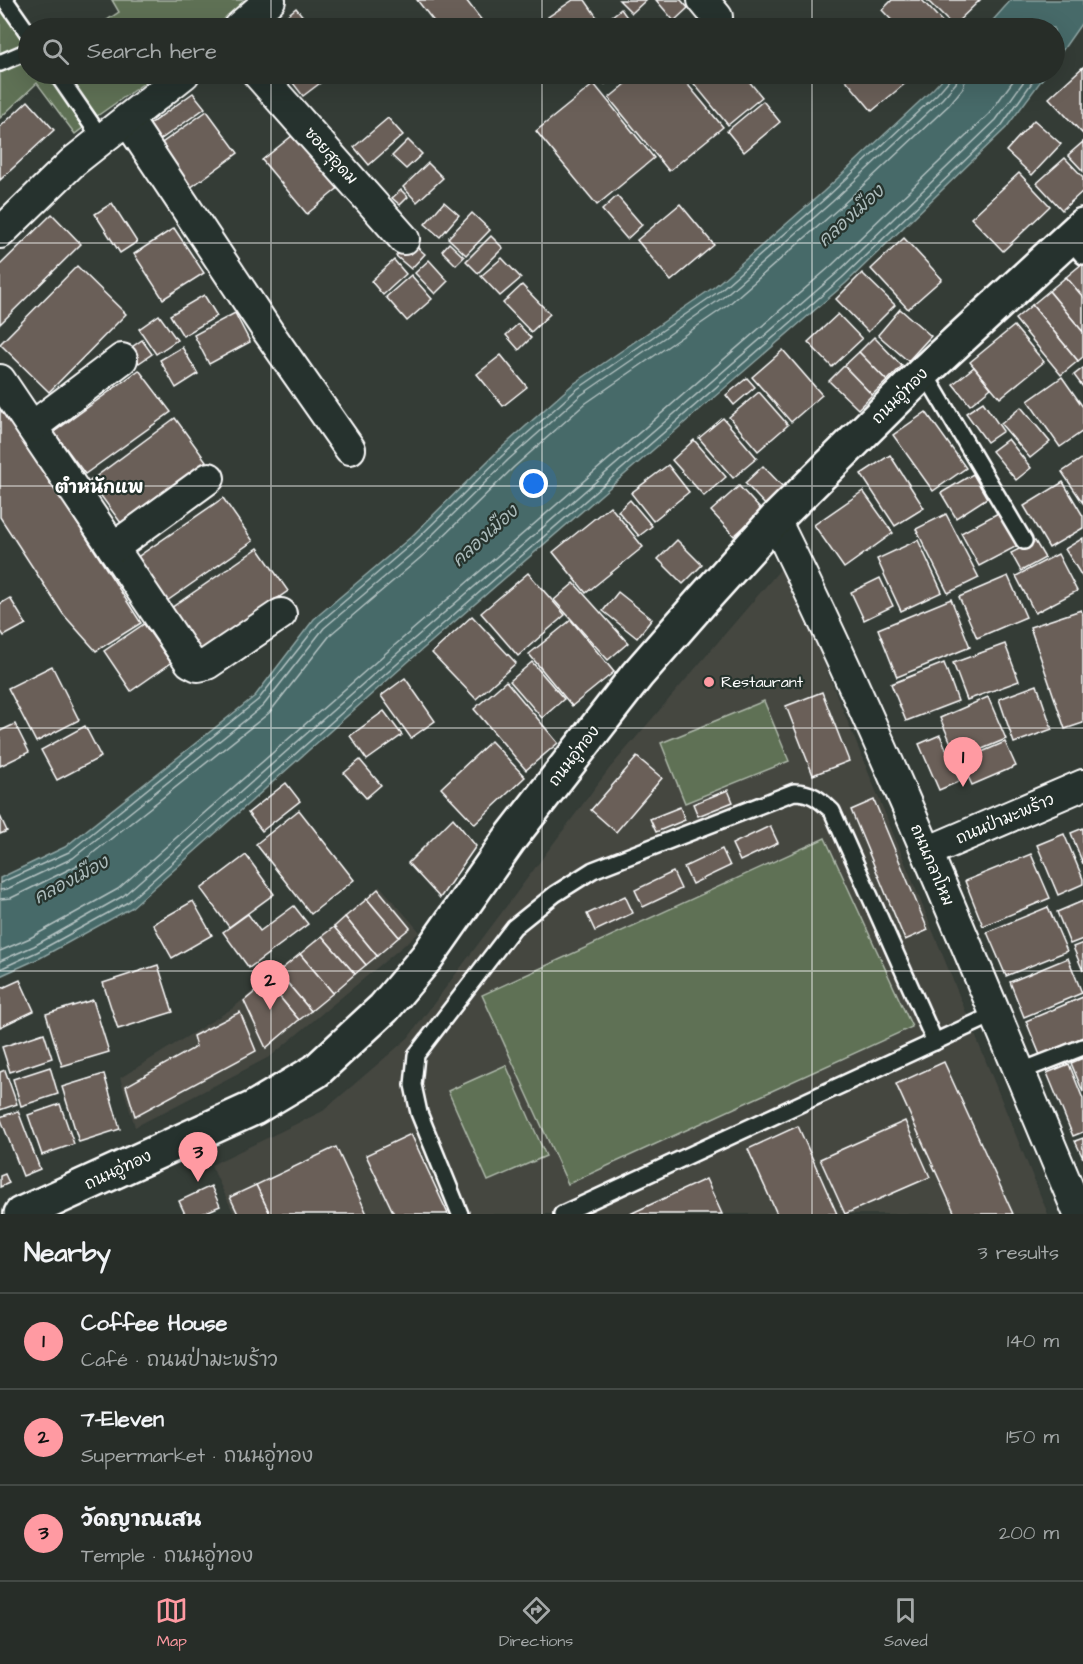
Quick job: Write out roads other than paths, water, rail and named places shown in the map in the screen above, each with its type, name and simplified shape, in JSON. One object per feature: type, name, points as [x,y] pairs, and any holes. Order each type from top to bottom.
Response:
[{"type":"main road","name":"ถนนอู่ทอง","points":[[39,1210],[254,1108],[316,1071],[367,1024],[384,1008],[427,957],[509,840],[637,675],[775,520],[924,372],[1078,240]]},
{"type":"street","points":[[249,18],[270,0]]},
{"type":"street","points":[[0,233],[73,162],[171,84]]},
{"type":"street","name":"ซอยสุอุดม","points":[[267,84],[404,239]]},
{"type":"street","points":[[127,119],[269,333],[350,448]]},
{"type":"street","points":[[32,427],[122,359]]},
{"type":"street","points":[[0,380],[190,663],[198,666],[207,664],[281,614]]},
{"type":"street","points":[[113,548],[209,478]]},
{"type":"street","name":"ถนนกลาโหม","points":[[775,520],[812,595],[927,852],[1079,1214]]},
{"type":"street","name":"ถนนป่ามะพร้าว","points":[[927,852],[1083,785]]},
{"type":"lane","points":[[5,0],[18,19]]},
{"type":"lane","points":[[0,63],[18,55]]},
{"type":"lane","points":[[64,84],[101,138]]},
{"type":"lane","points":[[924,372],[1024,541]]},
{"type":"lane","points":[[460,1214],[419,1113],[413,1085],[416,1055],[514,927],[555,894],[593,870],[794,792],[806,792],[819,798],[832,811],[935,1042]]},
{"type":"lane","points":[[562,1214],[995,1014]]},
{"type":"lane","points":[[1019,1072],[1083,1047]]},
{"type":"water","points":[[1011,0],[1083,0],[1083,21],[1065,47],[1065,18],[995,18]]},
{"type":"water","name":"คลองเมือง","points":[[938,84],[1039,84],[1006,128],[846,283],[409,661],[131,908],[40,958],[0,976],[0,878],[65,847],[255,696],[314,619],[411,537],[499,450],[572,385],[714,287],[823,192]]},
{"type":"place","name":"Restaurant","points":[[709,682]]},
{"type":"place","name":"Coffee House","points":[[963,787]]},
{"type":"place","name":"7-Eleven","points":[[270,1010]]},
{"type":"place","name":"วัดญาณเสน","points":[[198,1182]]},
{"type":"district","name":"ตำหนักแพ","points":[[99,487]]}]
